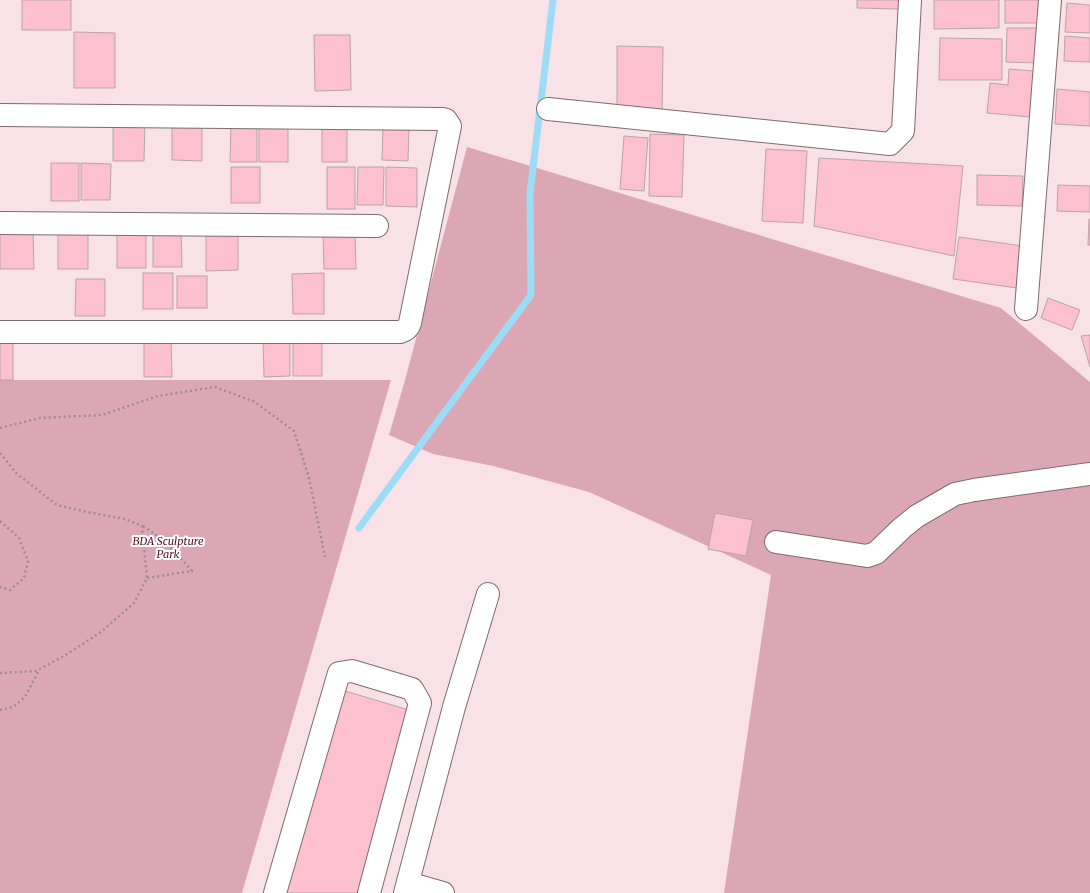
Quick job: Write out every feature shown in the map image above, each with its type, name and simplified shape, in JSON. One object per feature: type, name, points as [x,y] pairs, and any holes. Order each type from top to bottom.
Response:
[{"type":"street","points":[[548,109],[890,144],[903,131],[910,0]]},
{"type":"street","points":[[1026,309],[1050,0]]},
{"type":"street","points":[[0,115],[443,119],[446,120],[450,126],[410,323],[405,330],[400,332],[0,332]]},
{"type":"street","points":[[0,223],[377,226]]},
{"type":"street","points":[[776,542],[867,556],[876,553],[917,516],[956,494],[974,490],[1090,474]]},
{"type":"street","points":[[443,893],[407,888],[454,706],[488,594]]},
{"type":"street","points":[[275,893],[339,673],[352,671],[412,689],[420,703],[369,893]]},
{"type":"street","points":[[393,804],[426,813]]},
{"type":"path","points":[[0,428],[40,418],[102,415],[158,396],[215,387],[255,402],[294,431],[309,478],[325,557]]},
{"type":"path","points":[[0,453],[16,473],[57,505],[125,519],[142,526],[157,535],[173,549],[192,571],[147,578]]},
{"type":"path","points":[[0,521],[19,538],[28,561],[24,578],[10,590],[0,587]]},
{"type":"path","points":[[0,673],[39,670],[101,632],[134,602],[147,578],[142,526]]},
{"type":"path","points":[[0,710],[13,707],[25,697],[39,670]]},
{"type":"green space","points":[[467,147],[1001,308],[1090,382],[1090,893],[724,893],[771,575],[589,492],[493,466],[433,454],[389,435]]},
{"type":"green space","name":"BDA Sculpture Park","points":[[0,380],[391,380],[242,893],[0,893]]},
{"type":"building","points":[[22,0],[71,0],[71,30],[22,30]]},
{"type":"building","points":[[857,0],[899,0],[899,9],[857,8]]},
{"type":"building","points":[[934,0],[999,0],[999,28],[934,29]]},
{"type":"building","points":[[1005,0],[1041,0],[1041,23],[1005,23]]},
{"type":"building","points":[[1067,3],[1090,5],[1090,33],[1065,32]]},
{"type":"building","points":[[1007,28],[1039,28],[1038,63],[1006,62]]},
{"type":"building","points":[[74,32],[115,33],[115,88],[74,88]]},
{"type":"building","points":[[314,35],[350,35],[351,90],[315,91]]},
{"type":"building","points":[[1065,36],[1090,38],[1090,62],[1064,61]]},
{"type":"building","points":[[940,38],[1002,39],[1002,80],[939,80]]},
{"type":"building","points":[[617,46],[663,47],[662,113],[617,113]]},
{"type":"building","points":[[1009,69],[1034,71],[1030,117],[987,113],[990,83],[1008,85]]},
{"type":"building","points":[[1057,89],[1090,92],[1090,126],[1055,124]]},
{"type":"building","points":[[113,122],[145,122],[144,161],[113,161]]},
{"type":"building","points":[[172,123],[202,123],[202,161],[172,160]]},
{"type":"building","points":[[231,124],[257,124],[257,162],[230,162]]},
{"type":"building","points":[[322,124],[347,125],[347,162],[322,162]]},
{"type":"building","points":[[259,125],[288,125],[288,162],[259,162]]},
{"type":"building","points":[[383,126],[409,126],[408,161],[382,160]]},
{"type":"building","points":[[650,134],[684,135],[682,197],[649,196]]},
{"type":"building","points":[[624,136],[648,138],[644,191],[620,189]]},
{"type":"building","points":[[766,149],[807,151],[803,223],[762,221]]},
{"type":"building","points":[[819,158],[963,166],[954,256],[814,226]]},
{"type":"building","points":[[51,163],[79,163],[79,201],[51,201]]},
{"type":"building","points":[[81,163],[111,164],[110,200],[81,200]]},
{"type":"building","points":[[231,167],[260,167],[260,203],[231,203]]},
{"type":"building","points":[[327,167],[355,167],[355,209],[327,209]]},
{"type":"building","points":[[358,167],[384,167],[383,205],[357,205]]},
{"type":"building","points":[[386,167],[417,168],[417,207],[386,206]]},
{"type":"building","points":[[977,175],[1023,176],[1022,206],[977,205]]},
{"type":"building","points":[[1058,185],[1090,186],[1090,212],[1057,211]]},
{"type":"building","points":[[1089,219],[1090,245],[1088,245]]},
{"type":"building","points":[[153,227],[181,227],[182,267],[153,267]]},
{"type":"building","points":[[0,228],[33,228],[34,269],[0,269]]},
{"type":"building","points":[[58,229],[88,229],[88,269],[58,269]]},
{"type":"building","points":[[238,230],[238,270],[206,271],[206,231]]},
{"type":"building","points":[[117,231],[146,231],[146,268],[117,268]]},
{"type":"building","points":[[355,231],[356,269],[324,269],[323,232]]},
{"type":"building","points":[[959,237],[1023,246],[1017,288],[953,279]]},
{"type":"building","points":[[143,273],[173,273],[173,309],[143,309]]},
{"type":"building","points":[[324,273],[324,314],[293,314],[292,274]]},
{"type":"building","points":[[177,276],[207,276],[207,308],[177,308]]},
{"type":"building","points":[[76,279],[105,279],[105,316],[75,316]]},
{"type":"building","points":[[1048,298],[1080,310],[1072,330],[1041,318]]},
{"type":"building","points":[[1090,335],[1090,367],[1081,336]]},
{"type":"building","points":[[293,338],[322,338],[322,376],[293,376]]},
{"type":"building","points":[[144,339],[171,339],[172,377],[144,377]]},
{"type":"building","points":[[263,339],[290,339],[290,376],[264,377]]},
{"type":"building","points":[[0,343],[13,343],[13,380],[0,380]]},
{"type":"building","points":[[715,513],[753,520],[746,556],[708,549]]},
{"type":"building","points":[[342,690],[412,711],[357,893],[282,893]]},
{"type":"waterway","points":[[359,528],[531,295],[530,193],[553,0]]}]
